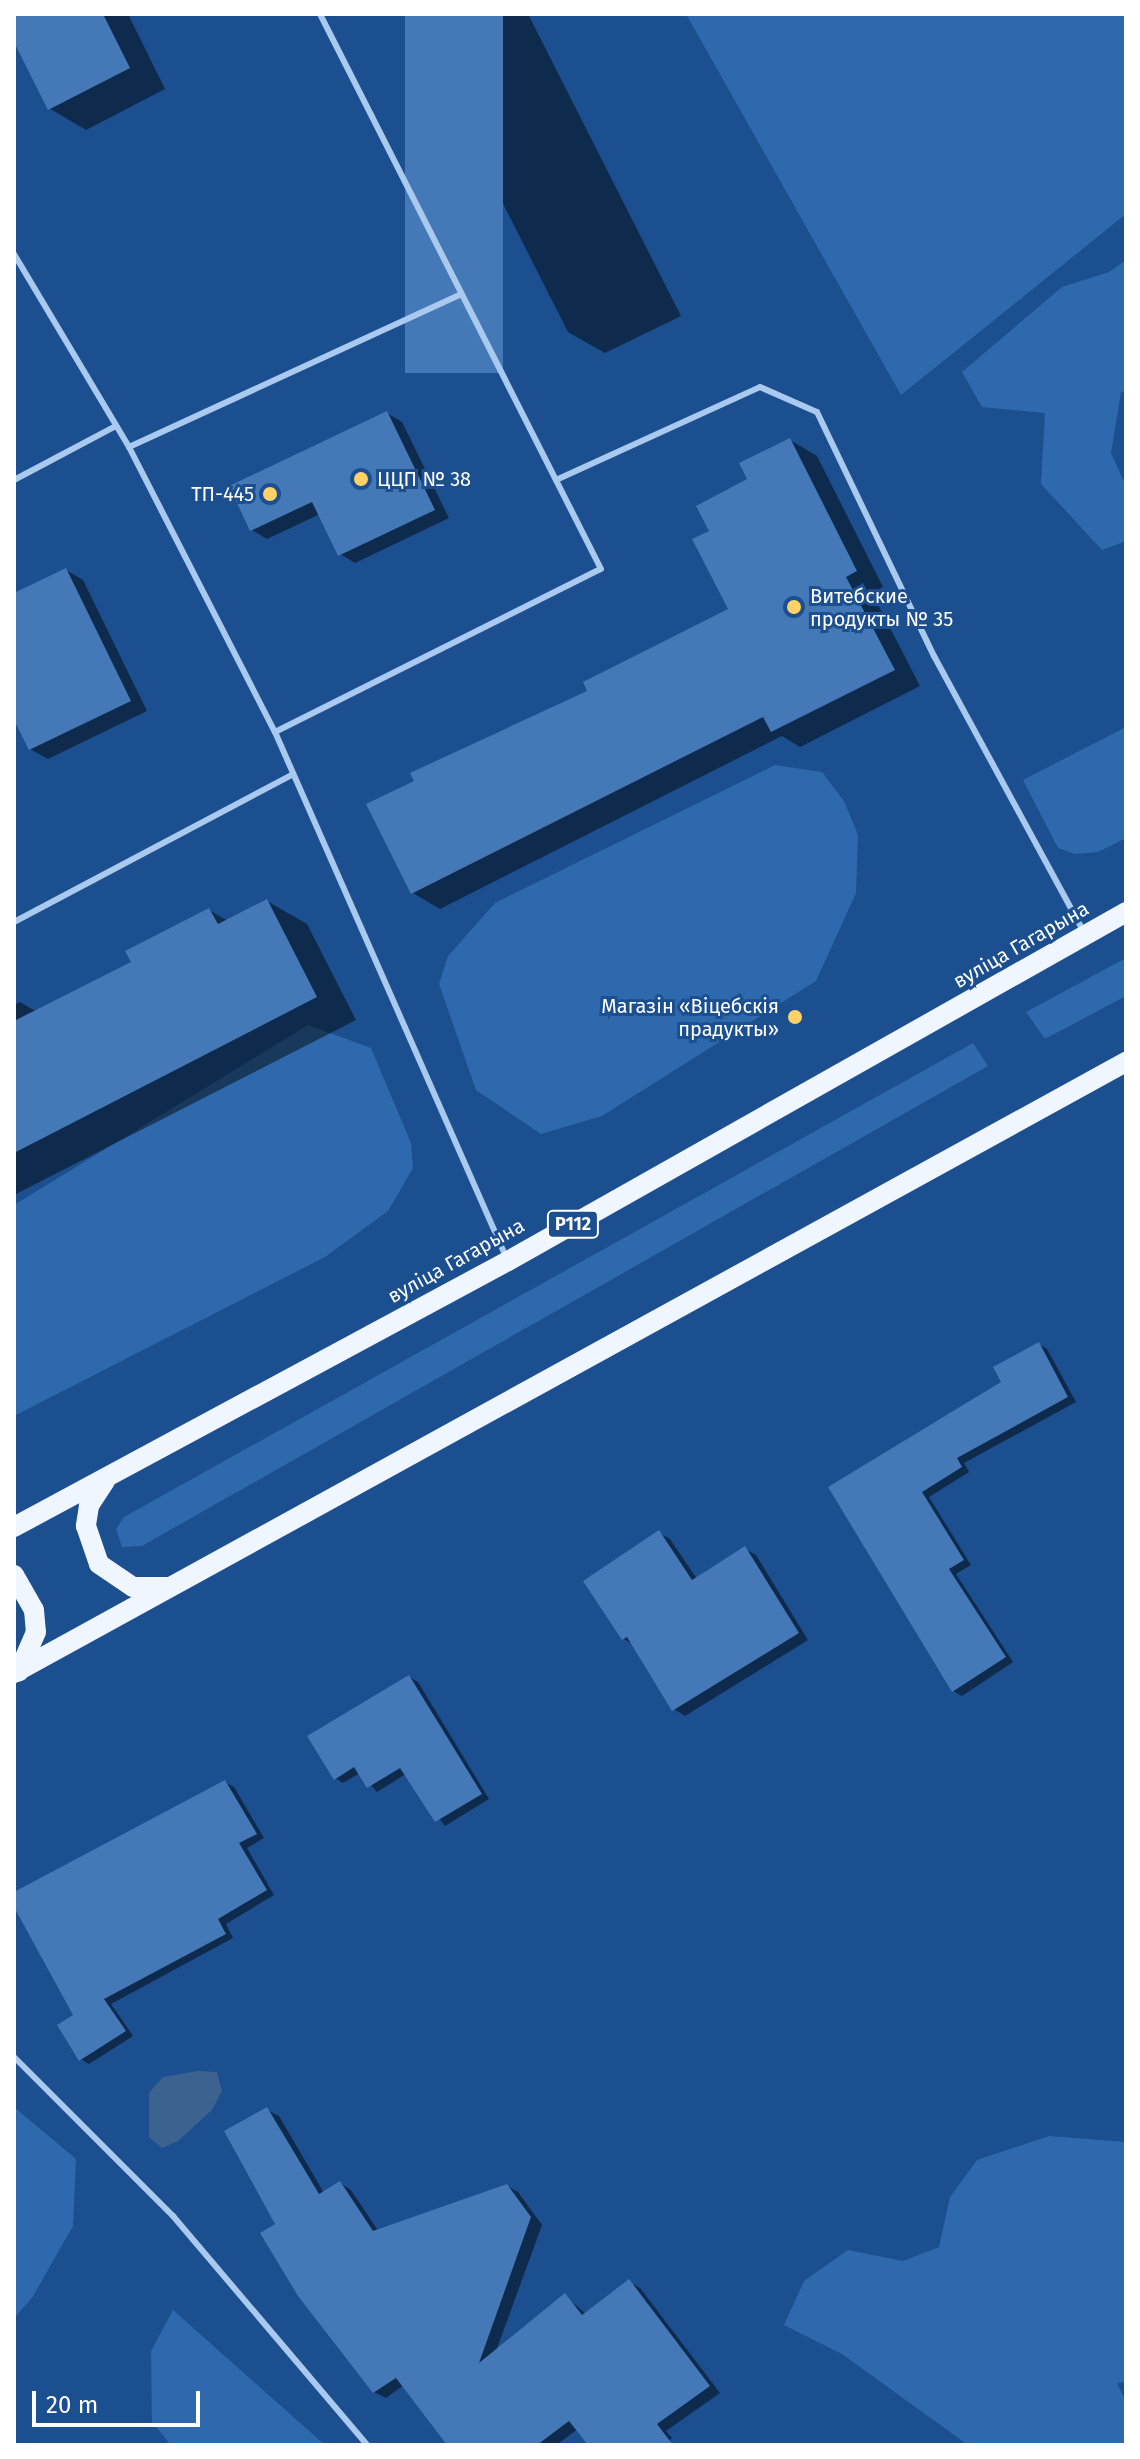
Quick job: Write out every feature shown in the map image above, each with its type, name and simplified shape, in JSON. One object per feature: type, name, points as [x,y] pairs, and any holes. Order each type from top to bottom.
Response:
[{"type":"main road","name":"вуліца Гагарына","points":[[14,1527],[508,1261],[1126,912]]},
{"type":"main road","points":[[16,1672],[1126,1062]]},
{"type":"main road","points":[[111,1475],[93,1498],[86,1526],[99,1564],[133,1587],[174,1586]]},
{"type":"main road","points":[[14,1575],[34,1610],[36,1632],[16,1672]]},
{"type":"lane","points":[[275,732],[601,569],[320,14]]},
{"type":"lane","points":[[14,254],[129,447],[275,732],[508,1261]]},
{"type":"lane","points":[[129,447],[462,294]]},
{"type":"lane","points":[[556,480],[760,387],[817,412],[934,656],[1086,935]]},
{"type":"lane","points":[[14,480],[116,426]]},
{"type":"lane","points":[[14,922],[293,774]]},
{"type":"lane","points":[[14,2057],[173,2216],[367,2445]]},
{"type":"shaded area","points":[[686,14],[1126,14],[1126,214],[901,395]]},
{"type":"shaded area","points":[[1126,260],[1126,391],[1121,392],[1111,453],[1126,486],[1126,541],[1102,550],[1041,484],[1045,413],[982,407],[962,372],[1062,287],[1109,272]]},
{"type":"shaded area","points":[[1126,727],[1126,838],[1098,852],[1075,854],[1058,848],[1023,780]]},
{"type":"shaded area","points":[[775,765],[822,772],[844,801],[858,835],[856,893],[816,981],[602,1116],[541,1134],[476,1090],[439,984],[448,956],[495,903]]},
{"type":"shaded area","points":[[1126,958],[1126,996],[1045,1039],[1026,1012]]},
{"type":"shaded area","points":[[308,1025],[371,1048],[411,1143],[413,1168],[388,1211],[325,1257],[14,1416],[14,1205]]},
{"type":"shaded area","points":[[973,1043],[988,1066],[142,1546],[122,1547],[116,1529],[124,1517]]},
{"type":"shaded area","points":[[198,2071],[217,2072],[222,2091],[212,2110],[178,2141],[162,2148],[149,2137],[149,2093],[163,2077]]},
{"type":"shaded area","points":[[14,2107],[76,2159],[73,2226],[32,2298],[14,2318]]},
{"type":"shaded area","points":[[1049,2136],[1126,2142],[1126,2382],[1117,2383],[1126,2402],[1126,2445],[968,2445],[842,2354],[784,2325],[804,2281],[848,2250],[903,2261],[939,2247],[950,2197],[977,2160]]},
{"type":"shaded area","points":[[173,2310],[325,2445],[171,2445],[152,2422],[151,2351]]},
{"type":"building","points":[[14,14],[103,14],[130,68],[48,110],[14,42]]},
{"type":"building","points":[[405,14],[503,14],[503,373],[405,373]]},
{"type":"building","name":"ЦЦП № 38","points":[[387,411],[435,510],[338,556],[312,502],[250,531],[229,486]]},
{"type":"building","points":[[790,438],[857,571],[846,577],[895,670],[771,732],[763,717],[411,894],[366,804],[414,781],[410,773],[587,691],[583,682],[728,609],[692,539],[709,531],[696,506],[747,479],[739,463]]},
{"type":"building","points":[[66,568],[131,701],[29,750],[14,720],[14,593]]},
{"type":"building","points":[[267,899],[317,997],[14,1153],[14,1021],[131,962],[125,951],[209,908],[218,924]]},
{"type":"building","points":[[1039,1342],[1068,1397],[957,1458],[962,1467],[922,1492],[964,1560],[949,1569],[1006,1657],[952,1692],[828,1487],[1001,1382],[993,1367]]},
{"type":"building","points":[[659,1530],[692,1580],[745,1546],[799,1633],[672,1711],[627,1637],[622,1640],[583,1581]]},
{"type":"building","points":[[409,1675],[482,1794],[435,1822],[400,1768],[367,1788],[354,1767],[334,1780],[307,1736]]},
{"type":"building","points":[[225,1780],[257,1834],[239,1843],[267,1890],[218,1919],[226,1934],[104,1999],[126,2031],[79,2061],[57,2025],[73,2015],[14,1907],[14,1892]]},
{"type":"building","points":[[267,2107],[319,2194],[340,2181],[373,2231],[507,2184],[531,2217],[479,2363],[565,2293],[582,2315],[629,2279],[710,2386],[657,2424],[673,2445],[588,2445],[569,2421],[537,2445],[447,2445],[396,2378],[373,2393],[298,2296],[260,2233],[275,2224],[224,2131]]},
{"type":"place","name":"ЦЦП № 38","points":[[361,479]]},
{"type":"place","name":"ТП-445","points":[[270,494]]},
{"type":"place","name":"Витебские продукты № 35","points":[[794,607]]},
{"type":"place","name":"Магазін «Віцебскія прадукты»","points":[[795,1017]]}]
